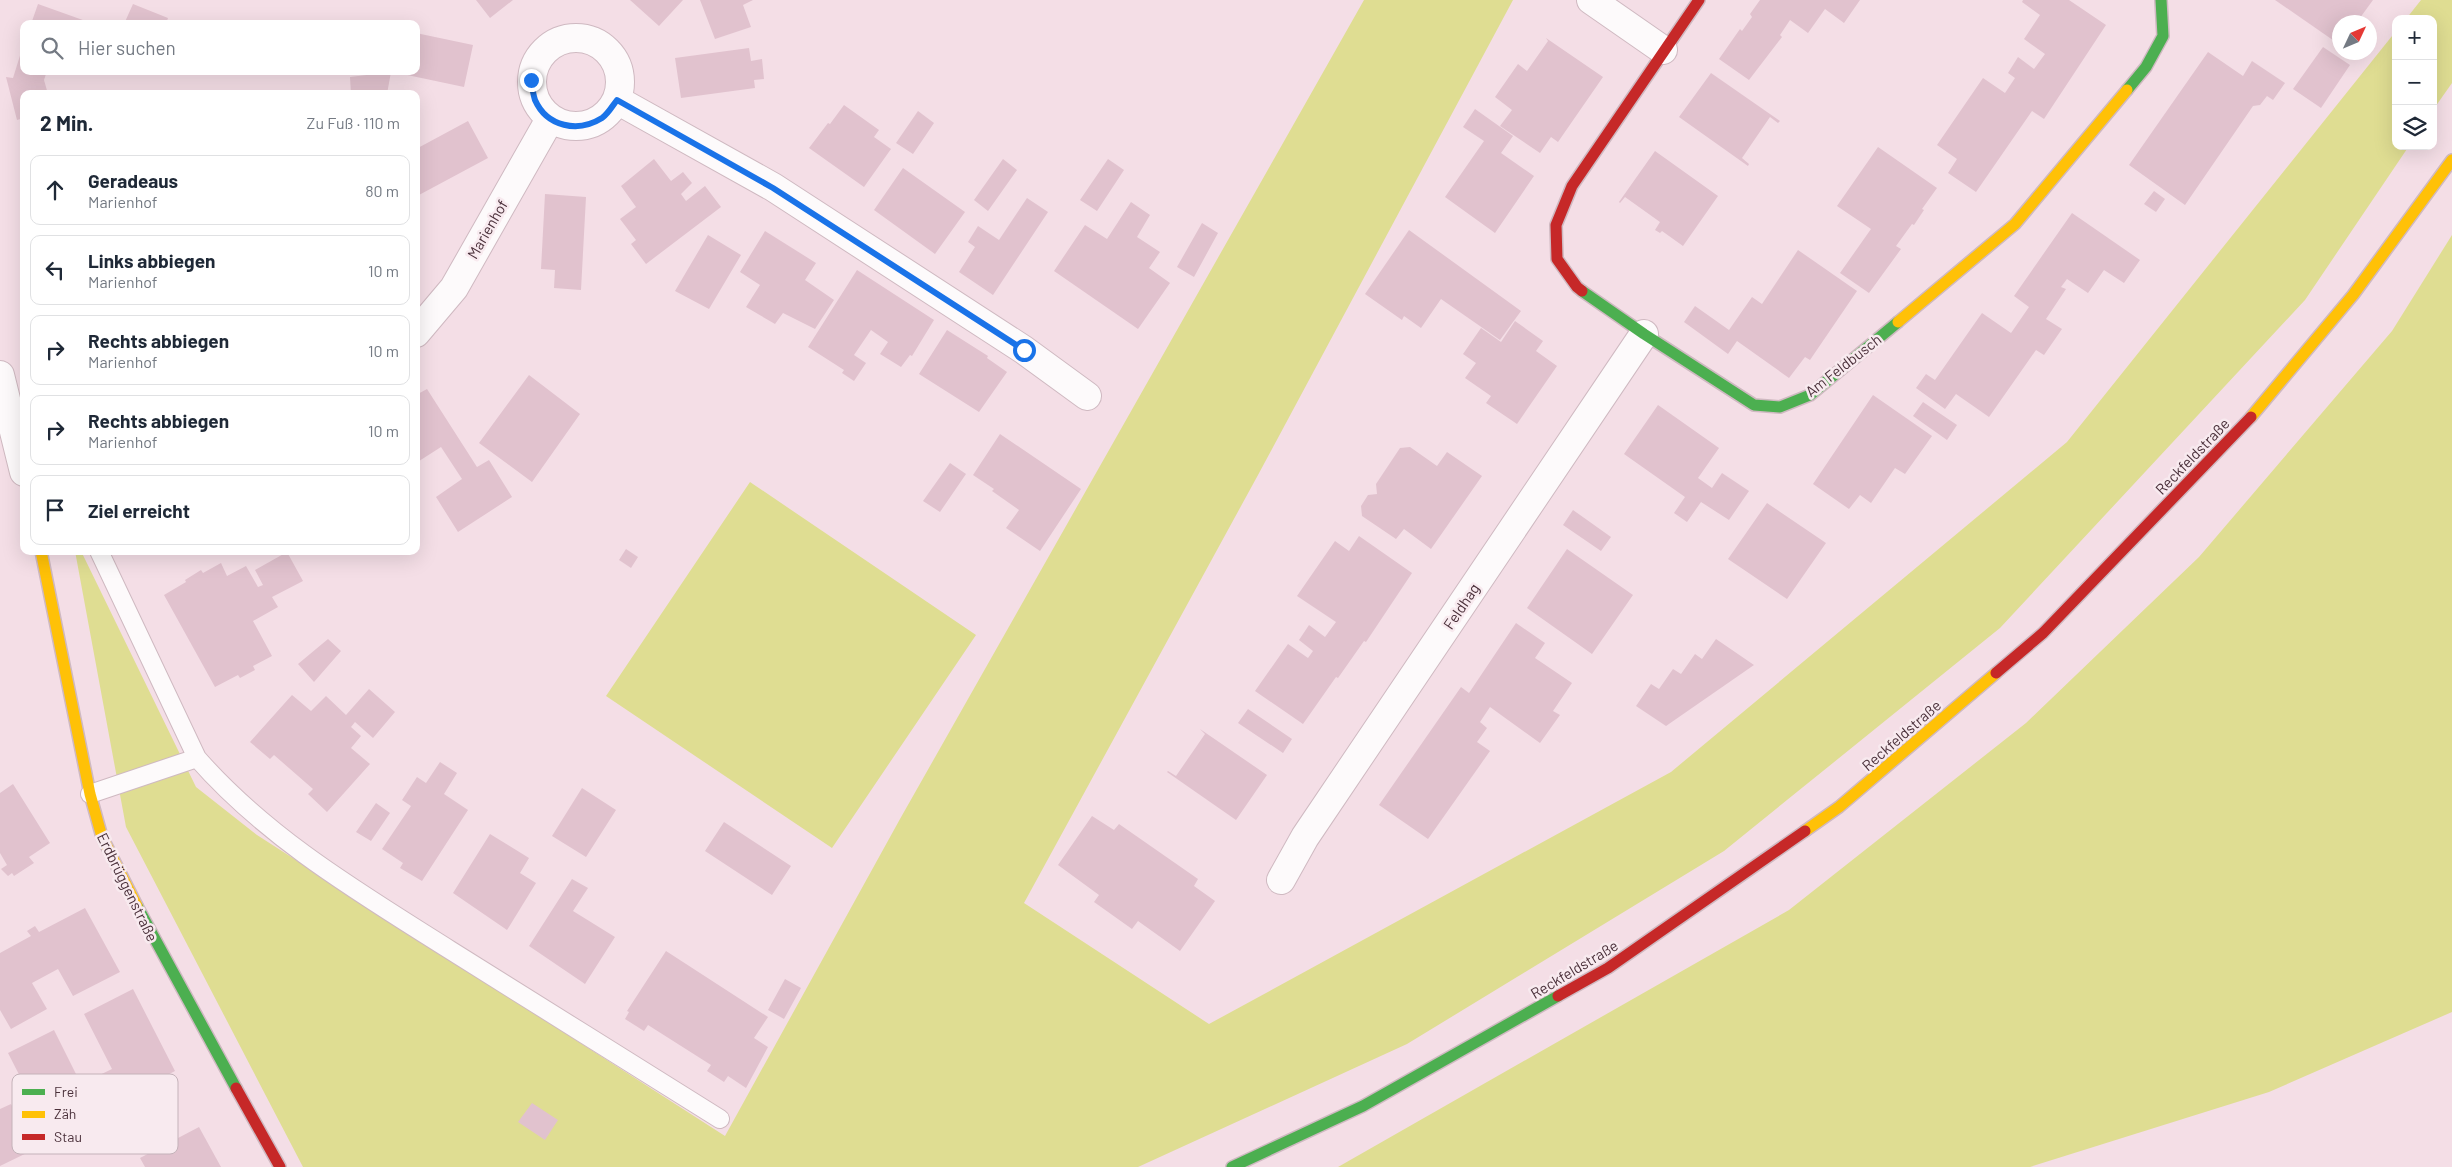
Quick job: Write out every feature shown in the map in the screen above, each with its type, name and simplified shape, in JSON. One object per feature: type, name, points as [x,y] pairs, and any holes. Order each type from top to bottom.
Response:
[{"type":"street","points":[[1591,0],[1663,50]]},
{"type":"street","name":"Am Feldbusch","points":[[1699,0],[1663,50],[1572,186],[1556,225],[1557,259],[1577,287],[1644,334],[1754,405],[1780,407],[1810,395],[2015,224],[2146,67],[2163,36],[2161,0]]},
{"type":"street","points":[[569,38],[587,39],[604,48],[616,62],[621,81],[617,100],[604,117],[583,126],[567,126],[550,119],[535,100],[531,80],[537,59],[549,46],[569,38]]},
{"type":"street","points":[[617,100],[773,188],[1024,350],[1087,396]]},
{"type":"street","name":"Marienhof","points":[[420,328],[454,288],[550,119]]},
{"type":"street","name":"Reckfeldstraße","points":[[1232,1167],[1363,1106],[1608,968],[1839,807],[2043,633],[2264,403],[2353,295],[2452,160]]},
{"type":"street","name":"Feldhag","points":[[1281,880],[1305,837],[1644,334]]},
{"type":"street","points":[[0,375],[20,456]]},
{"type":"street","name":"Erdbrüggenstraße","points":[[42,555],[90,794],[102,837],[155,943],[280,1167]]},
{"type":"lane","points":[[101,555],[197,758],[225,790],[251,814],[345,883],[720,1119]]},
{"type":"lane","points":[[90,794],[197,758]]},
{"type":"shaded area","points":[[1364,0],[1513,0],[1258,475],[1024,903],[1209,1024],[1671,772],[2067,442],[2373,60],[2377,60],[2377,55],[2392,36],[2392,150],[2406,150],[2305,300],[2000,628],[1724,851],[1407,1044],[1138,1167],[303,1167],[126,827],[76,555],[83,555],[196,787],[257,835],[725,1136],[900,819]]},
{"type":"shaded area","points":[[2421,0],[2452,0],[2452,83],[2437,104],[2437,15],[2409,15]]},
{"type":"shaded area","points":[[2452,235],[2452,1012],[2269,1092],[2030,1167],[1338,1167],[1789,910],[2026,723],[2199,557],[2392,331]]},
{"type":"shaded area","points":[[750,482],[976,635],[832,848],[606,696]]},
{"type":"building","points":[[476,0],[513,0],[490,18]]},
{"type":"building","points":[[630,0],[683,0],[659,26]]},
{"type":"building","points":[[700,0],[753,0],[743,5],[751,27],[715,39]]},
{"type":"building","points":[[1760,0],[1860,0],[1844,23],[1825,9],[1808,33],[1790,20],[1780,35],[1782,37],[1749,80],[1719,59],[1740,29],[1742,31],[1752,17],[1750,14]]},
{"type":"building","points":[[2023,0],[2069,0],[2106,25],[2044,119],[2032,111],[1976,192],[1948,173],[1957,159],[1937,145],[1983,78],[2005,93],[2015,78],[2008,73],[2018,57],[2034,69],[2045,54],[2024,39],[2040,15],[2022,2]]},
{"type":"building","points":[[2275,0],[2373,0],[2362,15],[2332,15],[2332,39]]},
{"type":"building","points":[[38,4],[83,20],[32,20]]},
{"type":"building","points":[[133,4],[168,18],[167,20],[126,20]]},
{"type":"building","points":[[420,34],[473,45],[464,87],[407,75],[420,75]]},
{"type":"building","points":[[1546,38],[1603,77],[1558,142],[1551,137],[1540,153],[1500,126],[1512,110],[1495,97],[1518,64],[1527,71],[1548,41]]},
{"type":"building","points":[[2323,47],[2332,53],[2332,60],[2342,60],[2350,65],[2321,108],[2293,89]]},
{"type":"building","points":[[749,48],[751,61],[762,59],[764,79],[754,80],[755,88],[681,98],[675,58]]},
{"type":"building","points":[[2208,52],[2243,76],[2252,61],[2285,83],[2273,100],[2267,96],[2260,105],[2253,106],[2185,205],[2129,165]]},
{"type":"building","points":[[20,56],[20,75],[46,75],[44,80],[47,90],[20,90],[20,119],[17,120],[6,77],[13,78]]},
{"type":"building","points":[[1711,73],[1780,121],[1778,123],[1770,117],[1742,158],[1749,164],[1748,166],[1679,117]]},
{"type":"building","points":[[390,75],[388,90],[351,90],[350,77]]},
{"type":"building","points":[[844,105],[879,130],[874,137],[891,149],[864,187],[809,148]]},
{"type":"building","points":[[1475,109],[1513,136],[1501,153],[1534,176],[1495,233],[1445,197],[1484,141],[1463,127]]},
{"type":"building","points":[[918,111],[934,123],[913,154],[896,143]]},
{"type":"building","points":[[468,121],[488,158],[420,194],[420,147]]},
{"type":"building","points":[[1878,147],[1937,188],[1922,209],[1924,210],[1914,225],[1912,224],[1896,246],[1901,249],[1869,293],[1840,273],[1871,229],[1837,206]]},
{"type":"building","points":[[1655,151],[1718,196],[1683,246],[1662,231],[1660,233],[1655,230],[1660,222],[1625,197],[1619,202]]},
{"type":"building","points":[[654,159],[671,181],[683,172],[692,183],[681,194],[686,201],[705,186],[721,207],[646,264],[631,244],[636,240],[620,219],[636,207],[621,186]]},
{"type":"building","points":[[1003,159],[1017,170],[988,211],[974,200]]},
{"type":"building","points":[[1108,159],[1124,170],[1097,211],[1080,200]]},
{"type":"building","points":[[903,168],[965,212],[935,254],[874,210]]},
{"type":"building","points":[[2154,191],[2165,199],[2156,212],[2144,204]]},
{"type":"building","points":[[545,194],[586,197],[581,290],[554,288],[555,270],[541,269]]},
{"type":"building","points":[[1027,198],[1048,212],[993,295],[959,272],[975,247],[968,242],[978,226],[999,240]]},
{"type":"building","points":[[1131,202],[1150,215],[1137,237],[1160,252],[1149,268],[1170,283],[1138,329],[1054,271],[1085,225],[1107,239]]},
{"type":"building","points":[[2072,213],[2140,260],[2124,283],[2104,270],[2088,293],[2067,279],[2061,287],[2066,289],[2046,319],[2062,329],[2044,355],[2036,350],[1989,417],[1956,394],[1945,409],[1916,388],[1926,374],[1935,380],[1982,313],[2011,333],[2029,307],[2014,296]]},
{"type":"building","points":[[1202,223],[1218,233],[1194,277],[1177,267]]},
{"type":"building","points":[[1409,230],[1521,311],[1500,340],[1441,299],[1421,328],[1404,316],[1402,320],[1365,294]]},
{"type":"building","points":[[765,231],[816,263],[805,280],[834,300],[815,329],[783,313],[775,324],[746,307],[760,285],[740,272]]},
{"type":"building","points":[[708,235],[741,255],[709,309],[675,291]]},
{"type":"building","points":[[1798,250],[1857,291],[1810,360],[1805,357],[1789,378],[1737,341],[1728,354],[1684,322],[1695,306],[1729,330],[1752,297],[1762,304]]},
{"type":"building","points":[[857,270],[934,320],[912,356],[910,355],[901,367],[880,354],[888,342],[871,330],[854,355],[866,363],[854,381],[842,373],[844,370],[808,347]]},
{"type":"building","points":[[1515,321],[1543,341],[1536,351],[1557,366],[1517,424],[1486,403],[1491,396],[1465,378],[1476,363],[1463,354],[1481,328],[1501,342]]},
{"type":"building","points":[[947,330],[988,356],[987,358],[1007,372],[979,412],[919,374]]},
{"type":"building","points":[[529,375],[580,414],[532,482],[479,443]]},
{"type":"building","points":[[427,389],[477,467],[489,460],[512,497],[458,532],[436,497],[462,479],[441,447],[420,460],[420,393]]},
{"type":"building","points":[[1873,395],[1932,436],[1905,474],[1895,468],[1871,503],[1860,495],[1849,509],[1813,484]]},
{"type":"building","points":[[1923,402],[1957,425],[1947,440],[1913,416]]},
{"type":"building","points":[[1658,405],[1719,448],[1698,478],[1712,488],[1722,473],[1749,491],[1729,520],[1701,502],[1687,522],[1674,513],[1685,497],[1624,454]]},
{"type":"building","points":[[1000,434],[1081,489],[1040,551],[1006,528],[1019,510],[992,491],[994,489],[973,475]]},
{"type":"building","points":[[1410,447],[1437,466],[1447,452],[1482,476],[1431,549],[1404,529],[1396,539],[1362,516],[1361,506],[1368,495],[1377,494],[1376,484],[1400,448]]},
{"type":"building","points":[[950,463],[966,474],[940,512],[923,501]]},
{"type":"building","points":[[1767,503],[1826,543],[1787,599],[1728,559]]},
{"type":"building","points":[[1573,510],[1611,537],[1601,551],[1563,525]]},
{"type":"building","points":[[1359,536],[1412,573],[1366,642],[1364,641],[1338,678],[1336,677],[1303,724],[1255,691],[1288,644],[1308,658],[1313,651],[1299,640],[1309,625],[1325,637],[1336,622],[1297,596],[1335,541],[1349,551]]},
{"type":"building","points":[[626,549],[638,557],[631,568],[619,560]]},
{"type":"building","points":[[1567,549],[1633,595],[1592,654],[1527,608]]},
{"type":"building","points":[[282,555],[289,555],[303,581],[272,597],[278,607],[253,621],[272,656],[253,666],[255,670],[240,678],[238,675],[215,687],[164,595],[186,582],[185,580],[201,570],[203,573],[221,563],[227,576],[246,566],[258,587],[263,585],[255,570]]},
{"type":"building","points":[[1516,623],[1545,643],[1535,658],[1572,683],[1553,711],[1560,715],[1540,743],[1490,707],[1480,722],[1487,728],[1477,742],[1490,751],[1428,839],[1379,805],[1461,687],[1469,693]]},
{"type":"building","points":[[328,639],[341,651],[314,682],[298,664]]},
{"type":"building","points":[[1716,639],[1754,665],[1666,726],[1636,706],[1651,684],[1659,689],[1673,669],[1681,674],[1695,654],[1702,659]]},
{"type":"building","points":[[369,689],[395,712],[373,738],[355,722],[351,727],[361,736],[351,748],[370,764],[327,812],[308,794],[313,789],[274,755],[270,759],[250,742],[292,695],[311,711],[326,696],[346,715]]},
{"type":"building","points":[[1248,709],[1292,739],[1283,753],[1238,723]]},
{"type":"building","points":[[1200,729],[1267,775],[1236,820],[1167,772],[1176,776],[1205,734]]},
{"type":"building","points":[[440,762],[457,773],[444,794],[468,810],[422,881],[400,868],[403,863],[382,849],[411,806],[402,800],[417,777],[426,783]]},
{"type":"building","points":[[13,784],[50,843],[29,857],[34,863],[14,876],[12,873],[8,876],[1,869],[7,865],[0,853],[0,793]]},
{"type":"building","points":[[582,788],[616,810],[586,857],[552,836]]},
{"type":"building","points":[[376,803],[390,813],[371,841],[356,832]]},
{"type":"building","points":[[1092,816],[1114,830],[1119,824],[1198,879],[1194,886],[1215,901],[1180,951],[1138,921],[1132,929],[1094,902],[1099,895],[1058,865]]},
{"type":"building","points":[[724,822],[791,866],[772,895],[705,851]]},
{"type":"building","points":[[490,834],[529,858],[520,873],[536,883],[507,930],[453,893]]},
{"type":"building","points":[[572,879],[588,888],[573,911],[615,937],[585,984],[529,946]]},
{"type":"building","points":[[85,908],[120,972],[73,996],[58,969],[32,983],[47,1009],[11,1029],[0,1010],[0,953],[31,936],[27,931],[35,926],[39,932]]},
{"type":"building","points":[[666,951],[768,1017],[754,1038],[768,1047],[746,1088],[728,1076],[724,1082],[707,1071],[711,1065],[648,1025],[644,1031],[625,1019],[629,1012],[627,1011]]},
{"type":"building","points":[[785,979],[801,988],[784,1019],[768,1010]]},
{"type":"building","points":[[133,989],[175,1071],[169,1074],[102,1074],[112,1069],[84,1014]]},
{"type":"building","points":[[54,1030],[76,1074],[19,1074],[8,1053]]},
{"type":"building","points":[[532,1103],[558,1120],[545,1140],[518,1122]]},
{"type":"building","points":[[11,1104],[12,1154],[25,1154],[0,1166],[0,1109]]},
{"type":"building","points":[[199,1127],[221,1167],[145,1167],[140,1158],[148,1154],[178,1154],[178,1138]]},
{"type":"traffic: fast","points":[[2127,90],[2146,67],[2163,36],[2161,0]]},
{"type":"traffic: fast","points":[[1582,291],[1644,334],[1754,405],[1780,407],[1810,395],[1898,322]]},
{"type":"traffic: fast","points":[[137,906],[236,1088]]},
{"type":"traffic: fast","points":[[1232,1167],[1363,1106],[1558,996]]},
{"type":"traffic: slow","points":[[1898,322],[2015,224],[2127,90]]},
{"type":"traffic: slow","points":[[2251,417],[2353,295],[2452,160]]},
{"type":"traffic: slow","points":[[42,555],[90,794],[102,837],[137,906]]},
{"type":"traffic: slow","points":[[1805,831],[1839,807],[1996,673]]},
{"type":"traffic: jam","points":[[1582,291],[1557,259],[1556,225],[1572,186],[1699,0]]},
{"type":"traffic: jam","points":[[1996,673],[2043,633],[2251,417]]},
{"type":"traffic: jam","points":[[1558,996],[1608,968],[1805,831]]},
{"type":"traffic: jam","points":[[236,1088],[280,1167]]},
{"type":"route","points":[[531,80],[535,100],[550,119],[567,126],[583,126],[604,117],[617,100],[773,188],[1024,350]]}]
